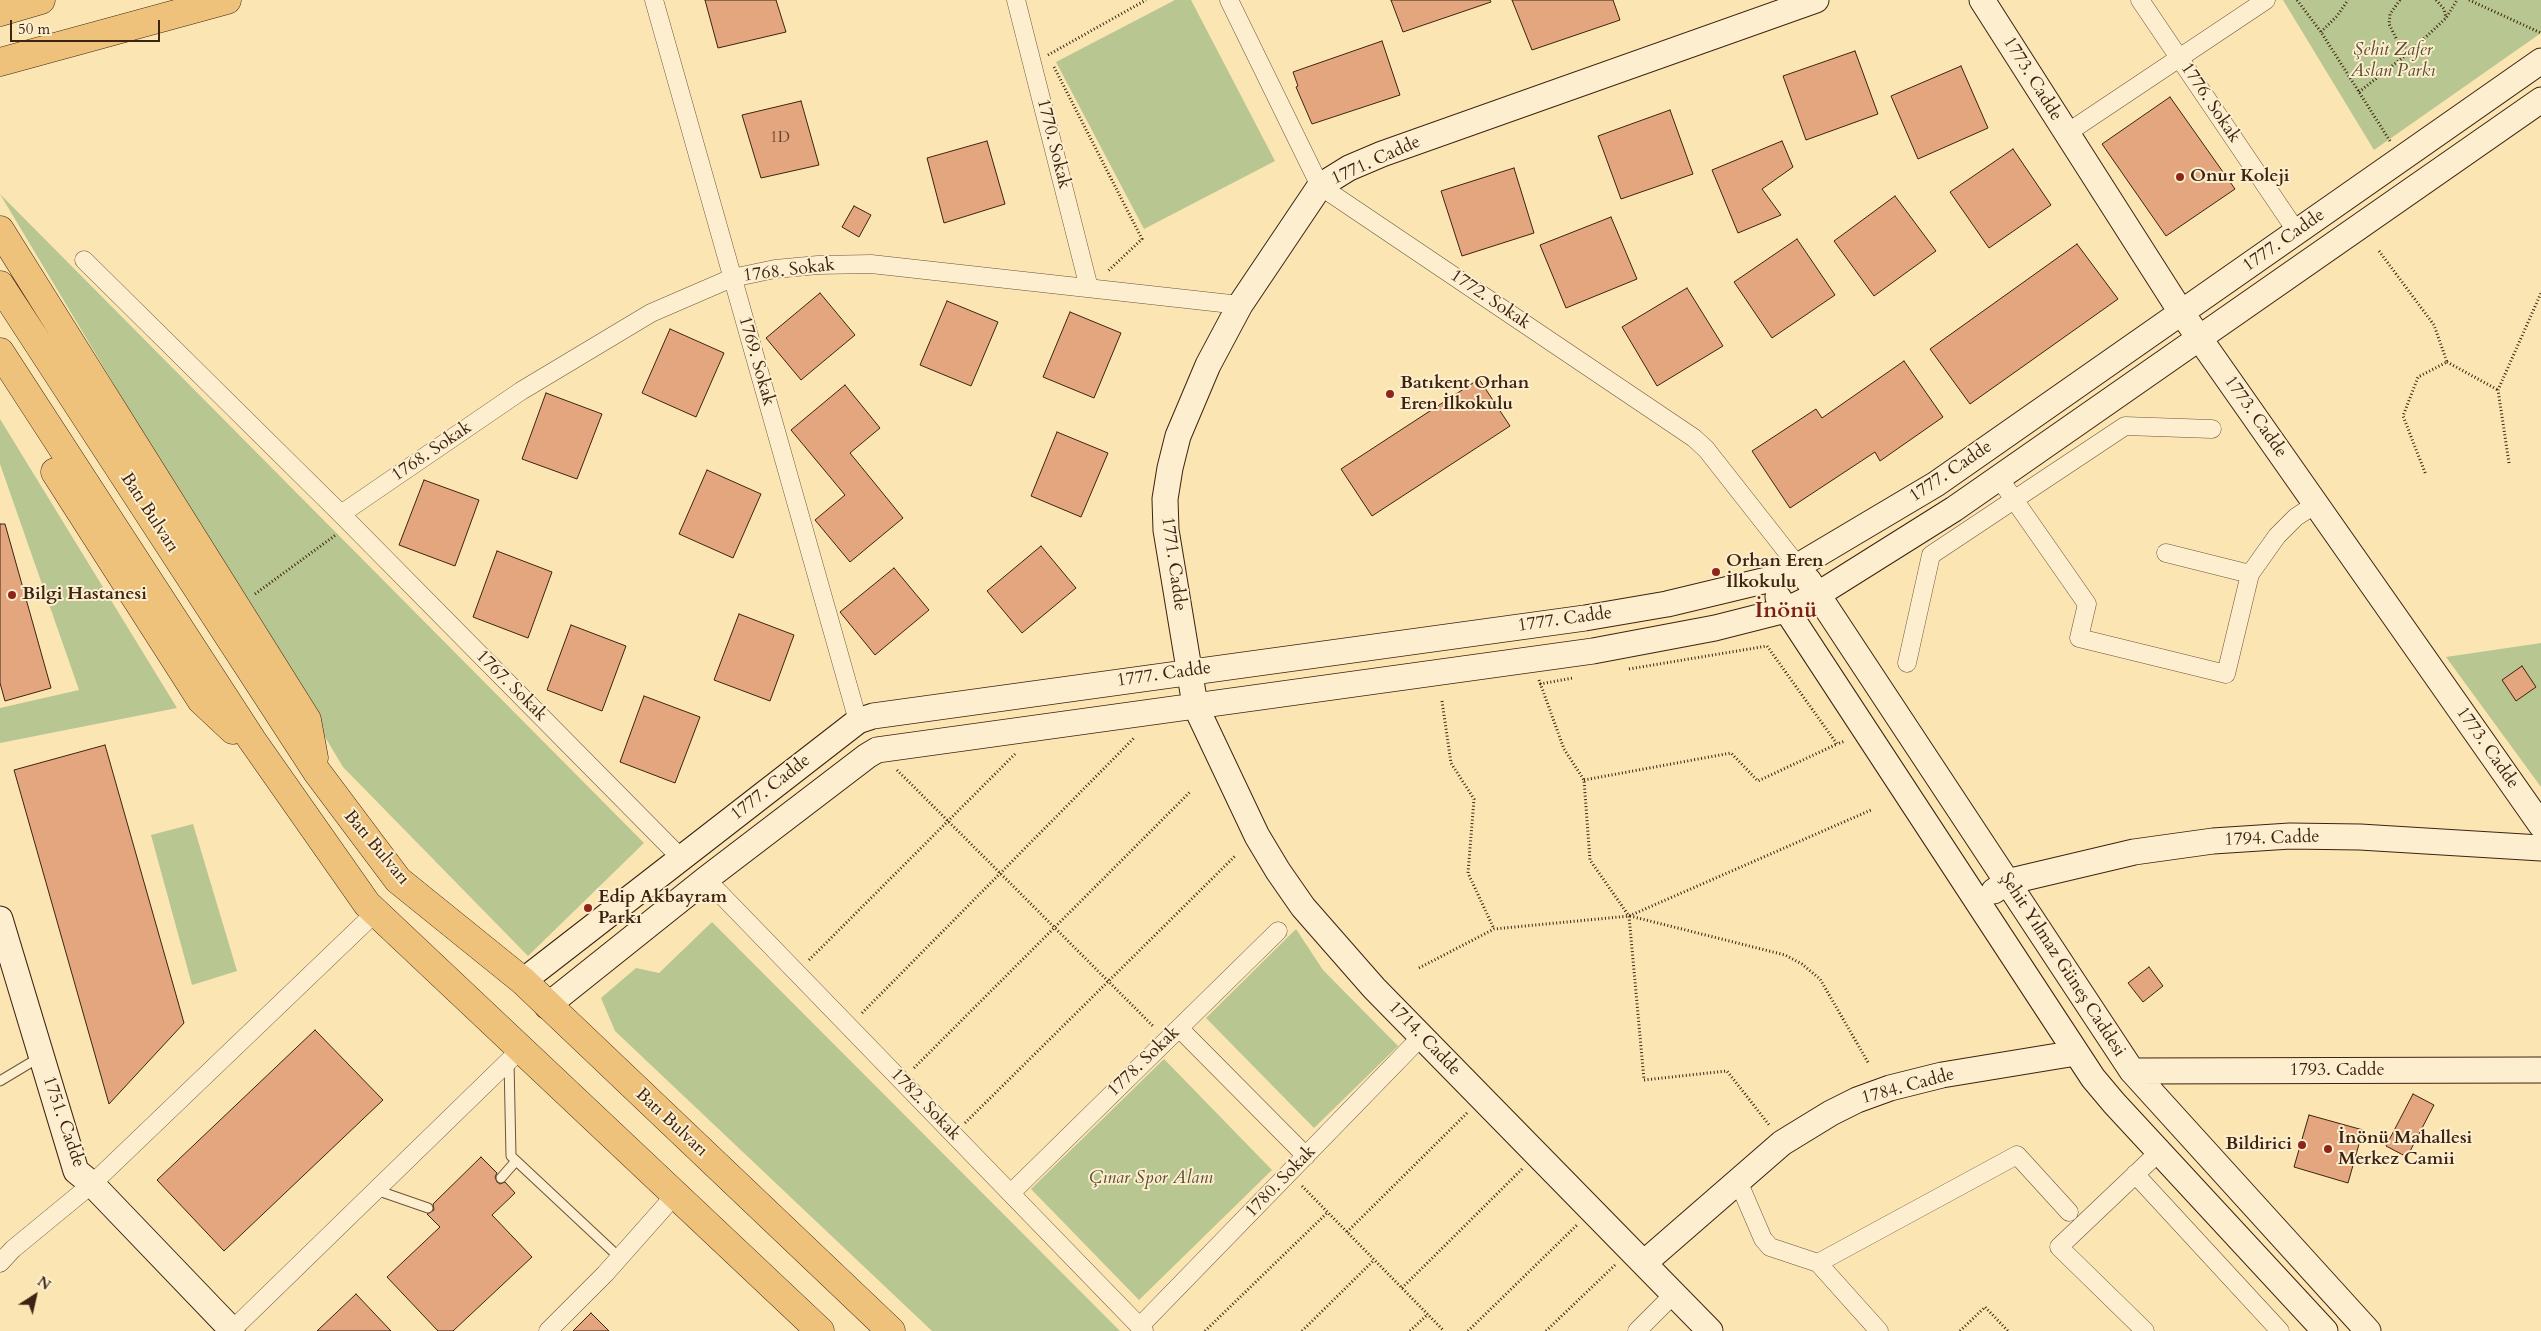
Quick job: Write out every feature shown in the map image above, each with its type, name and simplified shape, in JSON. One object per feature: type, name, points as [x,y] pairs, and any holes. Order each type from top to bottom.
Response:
[{"type":"main road","points":[[0,12],[41,0]]},
{"type":"main road","points":[[0,51],[175,0]]},
{"type":"main road","points":[[0,62],[227,0]]},
{"type":"main road","name":"1771. Cadde","points":[[1195,705],[1166,530],[1165,499],[1170,468],[1178,436],[1197,390],[1240,305],[1320,186],[1350,168],[1382,154],[1816,0]]},
{"type":"main road","name":"1773. Cadde","points":[[1982,0],[2181,312],[2541,824]]},
{"type":"main road","name":"1777. Cadde","points":[[522,981],[858,721],[889,713],[1594,616],[1667,604],[1767,580],[1798,566],[1936,484],[2541,61]]},
{"type":"main road","name":"1777. Cadde","points":[[547,1006],[706,879],[877,750],[1593,651],[1715,628],[1786,610],[1817,595],[1954,509],[2541,100]]},
{"type":"main road","points":[[0,230],[307,720],[317,772]]},
{"type":"main road","name":"Batı Bulvarı","points":[[0,285],[317,772],[398,880],[522,981],[892,1331]]},
{"type":"main road","name":"Batı Bulvarı","points":[[0,352],[252,740],[367,904],[515,1055],[675,1195],[820,1331]]},
{"type":"main road","points":[[0,386],[201,700],[230,729],[252,740]]},
{"type":"main road","name":"Şehit Yılmaz Güneş Caddesi","points":[[1798,566],[2132,1071],[2368,1331]]},
{"type":"main road","name":"Şehit Yılmaz Güneş Caddesi","points":[[1767,580],[2076,1053],[2114,1103],[2325,1331]]},
{"type":"main road","name":"1714. Cadde","points":[[1195,705],[1257,836],[1303,907],[1334,945],[1710,1331]]},
{"type":"main road","name":"1794. Cadde","points":[[2007,882],[2134,852],[2223,840],[2290,836],[2360,837],[2541,848]]},
{"type":"main road","points":[[1977,902],[2007,882]]},
{"type":"main road","name":"1751. Cadde","points":[[0,919],[76,1171],[92,1184],[232,1330]]},
{"type":"main road","name":"1784. Cadde","points":[[1637,1256],[1738,1181],[1782,1143],[1831,1113],[1857,1100],[1890,1088],[1942,1075],[2076,1053]]},
{"type":"main road","name":"1793. Cadde","points":[[2132,1071],[2541,1070]]},
{"type":"street","name":"1769. Sokak","points":[[654,0],[858,721]]},
{"type":"street","name":"1770. Sokak","points":[[1016,0],[1089,288]]},
{"type":"street","name":"1772. Sokak","points":[[1229,0],[1320,186],[1694,438],[1706,449],[1798,566]]},
{"type":"street","name":"1776. Sokak","points":[[2140,0],[2297,232]]},
{"type":"street","points":[[2067,134],[2266,0]]},
{"type":"street","name":"1767. Sokak","points":[[84,260],[346,519],[681,858]]},
{"type":"street","name":"1768. Sokak","points":[[346,519],[521,391],[652,314],[732,278],[775,269],[818,265],[872,264],[1240,305]]},
{"type":"street","points":[[1907,663],[1931,555],[2125,426],[2212,429]]},
{"type":"street","points":[[1999,478],[2087,604],[2079,638],[2226,674],[2250,574],[2277,536],[2296,517],[2316,504]]},
{"type":"street","points":[[2166,553],[2250,574]]},
{"type":"street","name":"1782. Sokak","points":[[706,879],[1142,1329]]},
{"type":"street","points":[[0,1263],[13,1249],[92,1184],[376,912]]},
{"type":"street","name":"1778. Sokak","points":[[1011,1193],[1278,932]]},
{"type":"street","points":[[1173,1034],[1306,1156]]},
{"type":"street","name":"1780. Sokak","points":[[1142,1329],[1289,1173],[1422,1036]]},
{"type":"street","points":[[232,1330],[515,1055]]},
{"type":"street","points":[[2145,1331],[2059,1247],[2159,1152]]},
{"type":"street","points":[[1818,1263],[2017,1155],[2069,1212]]},
{"type":"street","points":[[2135,1174],[2280,1331]]},
{"type":"street","points":[[1738,1181],[1763,1239],[1770,1247],[1818,1263],[1880,1331]]},
{"type":"street","points":[[548,1331],[620,1258],[675,1195]]},
{"type":"street","points":[[1636,1331],[1674,1294]]},
{"type":"lane","points":[[515,1055],[511,1156],[515,1162],[620,1258]]},
{"type":"lane","points":[[0,1081],[41,1056]]},
{"type":"lane","points":[[501,1178],[515,1162]]},
{"type":"lane","points":[[376,1190],[428,1208]]},
{"type":"path","points":[[1032,64],[1146,0]]},
{"type":"path","points":[[2297,0],[2321,32],[2401,159]]},
{"type":"path","points":[[2321,32],[2338,16],[2348,0]]},
{"type":"path","points":[[2400,0],[2390,14],[2389,24],[2398,42],[2411,51]]},
{"type":"path","points":[[2436,0],[2444,9],[2446,18]]},
{"type":"path","points":[[2359,92],[2411,51],[2446,18],[2457,0]]},
{"type":"path","points":[[2469,0],[2541,33]]},
{"type":"path","points":[[1048,55],[1142,239],[1089,288]]},
{"type":"path","points":[[2379,251],[2434,326],[2447,362],[2498,390]]},
{"type":"path","points":[[2509,463],[2498,390],[2541,293]]},
{"type":"path","points":[[2426,475],[2403,416],[2418,377],[2447,362]]},
{"type":"path","points":[[236,607],[346,519]]},
{"type":"path","points":[[1619,671],[1767,646],[1837,744]]},
{"type":"path","points":[[1532,659],[1564,750],[1584,780],[1590,860],[1629,916],[1644,1080],[1727,1071],[1782,1143]]},
{"type":"path","points":[[1540,684],[1580,677]]},
{"type":"path","points":[[1442,701],[1451,763],[1474,799],[1468,873],[1494,929]]},
{"type":"path","points":[[849,1026],[1162,710]]},
{"type":"path","points":[[1584,780],[1731,753],[1758,781],[1837,744],[1867,733]]},
{"type":"path","points":[[877,750],[1108,982],[1173,1034]]},
{"type":"path","points":[[797,972],[1016,754]]},
{"type":"path","points":[[901,1081],[1191,791]]},
{"type":"path","points":[[1419,968],[1494,929],[1629,916],[1871,810]]},
{"type":"path","points":[[953,1134],[1235,856]]},
{"type":"path","points":[[1629,916],[1785,955],[1802,964],[1820,979],[1869,1064]]},
{"type":"path","points":[[1347,1232],[1482,1098]]},
{"type":"path","points":[[1402,1288],[1537,1154]]},
{"type":"path","points":[[1289,1173],[1444,1331]]},
{"type":"path","points":[[1468,1331],[1592,1211]]},
{"type":"path","points":[[1205,1331],[1328,1212]]},
{"type":"path","points":[[1546,1331],[1637,1256]]},
{"type":"path","points":[[1302,1331],[1374,1260]]},
{"type":"path","points":[[1960,1331],[1985,1307],[2008,1331]]},
{"type":"path","points":[[1410,1331],[1428,1314]]},
{"type":"green space","points":[[1175,0],[1191,0],[1275,161],[1144,229],[1056,62]]},
{"type":"green space","name":"Şehit Zafer Aslan Parkı","points":[[2283,0],[2541,0],[2541,33],[2374,150]]},
{"type":"green space","points":[[0,194],[644,843],[528,956],[343,767]]},
{"type":"green space","points":[[0,419],[177,708],[0,743],[0,708],[79,690],[0,464]]},
{"type":"green space","points":[[2541,643],[2541,787],[2446,657]]},
{"type":"green space","points":[[193,824],[237,971],[192,985],[151,835]]},
{"type":"green space","points":[[712,922],[1120,1331],[932,1331],[615,1031],[601,998],[636,968],[659,973]]},
{"type":"green space","points":[[1296,929],[1323,970],[1398,1046],[1314,1128],[1206,1018]]},
{"type":"green space","name":"Çınar Spor Alanı","points":[[1164,1059],[1272,1170],[1139,1300],[1031,1189]]},
{"type":"building","points":[[705,0],[776,0],[786,32],[718,48]]},
{"type":"building","points":[[1391,0],[1490,0],[1491,2],[1403,32]]},
{"type":"building","points":[[1512,0],[1613,0],[1620,20],[1532,50]]},
{"type":"building","points":[[1382,41],[1400,95],[1312,124],[1296,87],[1298,86],[1293,72]]},
{"type":"building","points":[[1855,51],[1878,114],[1806,140],[1783,76]]},
{"type":"building","points":[[1961,66],[1988,128],[1918,159],[1891,96]]},
{"type":"building","points":[[2170,97],[2235,189],[2166,236],[2102,144]]},
{"type":"building","points":[[801,101],[819,165],[761,178],[742,115]]},
{"type":"building","points":[[1670,110],[1693,174],[1621,199],[1598,136]]},
{"type":"building","points":[[987,141],[1005,204],[944,223],[927,158]]},
{"type":"building","points":[[1782,141],[1793,167],[1762,189],[1781,215],[1738,233],[1712,170]]},
{"type":"building","points":[[2013,149],[2051,205],[1989,248],[1950,192]]},
{"type":"building","points":[[1514,168],[1534,233],[1462,256],[1441,191]]},
{"type":"building","points":[[1895,196],[1936,251],[1874,296],[1834,241]]},
{"type":"building","points":[[854,206],[871,215],[859,237],[842,227]]},
{"type":"building","points":[[1611,217],[1637,279],[1566,308],[1540,245]]},
{"type":"building","points":[[1797,239],[1835,295],[1772,338],[1734,282]]},
{"type":"building","points":[[2077,244],[2118,299],[1970,404],[1930,349]]},
{"type":"building","points":[[1687,288],[1723,346],[1657,386],[1622,327]]},
{"type":"building","points":[[820,293],[855,335],[801,380],[766,338]]},
{"type":"building","points":[[947,301],[998,322],[971,386],[920,365]]},
{"type":"building","points":[[1070,312],[1121,333],[1094,398],[1043,377]]},
{"type":"building","points":[[670,329],[724,353],[696,417],[642,393]]},
{"type":"building","points":[[1904,361],[1943,417],[1880,461],[1875,452],[1790,508],[1752,451],[1816,409],[1822,418]]},
{"type":"building","points":[[1479,379],[1510,426],[1372,516],[1341,469]]},
{"type":"building","points":[[845,385],[880,428],[850,453],[903,518],[850,562],[815,520],[845,495],[791,430]]},
{"type":"building","points":[[546,393],[602,414],[577,479],[522,459]]},
{"type":"building","points":[[1057,432],[1108,453],[1081,517],[1031,496]]},
{"type":"building","points":[[707,470],[761,494],[733,558],[679,534]]},
{"type":"building","points":[[424,480],[479,500],[455,566],[399,545]]},
{"type":"building","name":"Bilgi Hastanesi","points":[[0,524],[5,524],[51,688],[5,701],[0,683]]},
{"type":"building","points":[[1041,546],[1076,588],[1022,633],[987,591]]},
{"type":"building","points":[[497,551],[552,572],[528,638],[473,617]]},
{"type":"building","points":[[894,568],[929,610],[875,655],[840,612]]},
{"type":"building","points":[[739,614],[794,635],[770,701],[714,680]]},
{"type":"building","points":[[571,625],[626,646],[602,711],[547,690]]},
{"type":"building","points":[[2522,666],[2536,687],[2516,701],[2502,680]]},
{"type":"building","points":[[644,696],[700,717],[675,783],[620,762]]},
{"type":"building","points":[[105,745],[184,1023],[109,1104],[14,770]]},
{"type":"building","points":[[2149,967],[2163,986],[2143,1002],[2128,983]]},
{"type":"building","points":[[315,1030],[383,1100],[224,1251],[157,1180]]},
{"type":"building","points":[[2413,1094],[2434,1105],[2407,1157],[2386,1146]]},
{"type":"building","name":"İnönü Mahallesi Merkez Camii","points":[[2309,1115],[2363,1130],[2348,1183],[2294,1167]]},
{"type":"building","points":[[481,1157],[497,1173],[495,1177],[497,1182],[500,1184],[505,1182],[515,1193],[492,1215],[532,1257],[453,1331],[438,1331],[387,1277],[440,1227],[427,1214],[434,1210],[433,1204]]},
{"type":"building","points":[[356,1294],[391,1331],[317,1331]]},
{"type":"building","points":[[591,1313],[609,1331],[573,1331]]},
{"type":"place","name":"Onur Koleji","points":[[2180,177]]},
{"type":"place","name":"Batıkent Orhan Eren İlkokulu","points":[[1390,394]]},
{"type":"place","name":"Orhan Eren İlkokulu","points":[[1716,572]]},
{"type":"place","name":"Bilgi Hastanesi","points":[[12,595]]},
{"type":"place","name":"Edip Akbayram Parkı","points":[[588,908]]},
{"type":"place","name":"Bildirici","points":[[2302,1145]]},
{"type":"place","name":"İnönü Mahallesi Merkez Camii","points":[[2328,1149]]},
{"type":"district","name":"İnönü","points":[[1786,612]]}]
